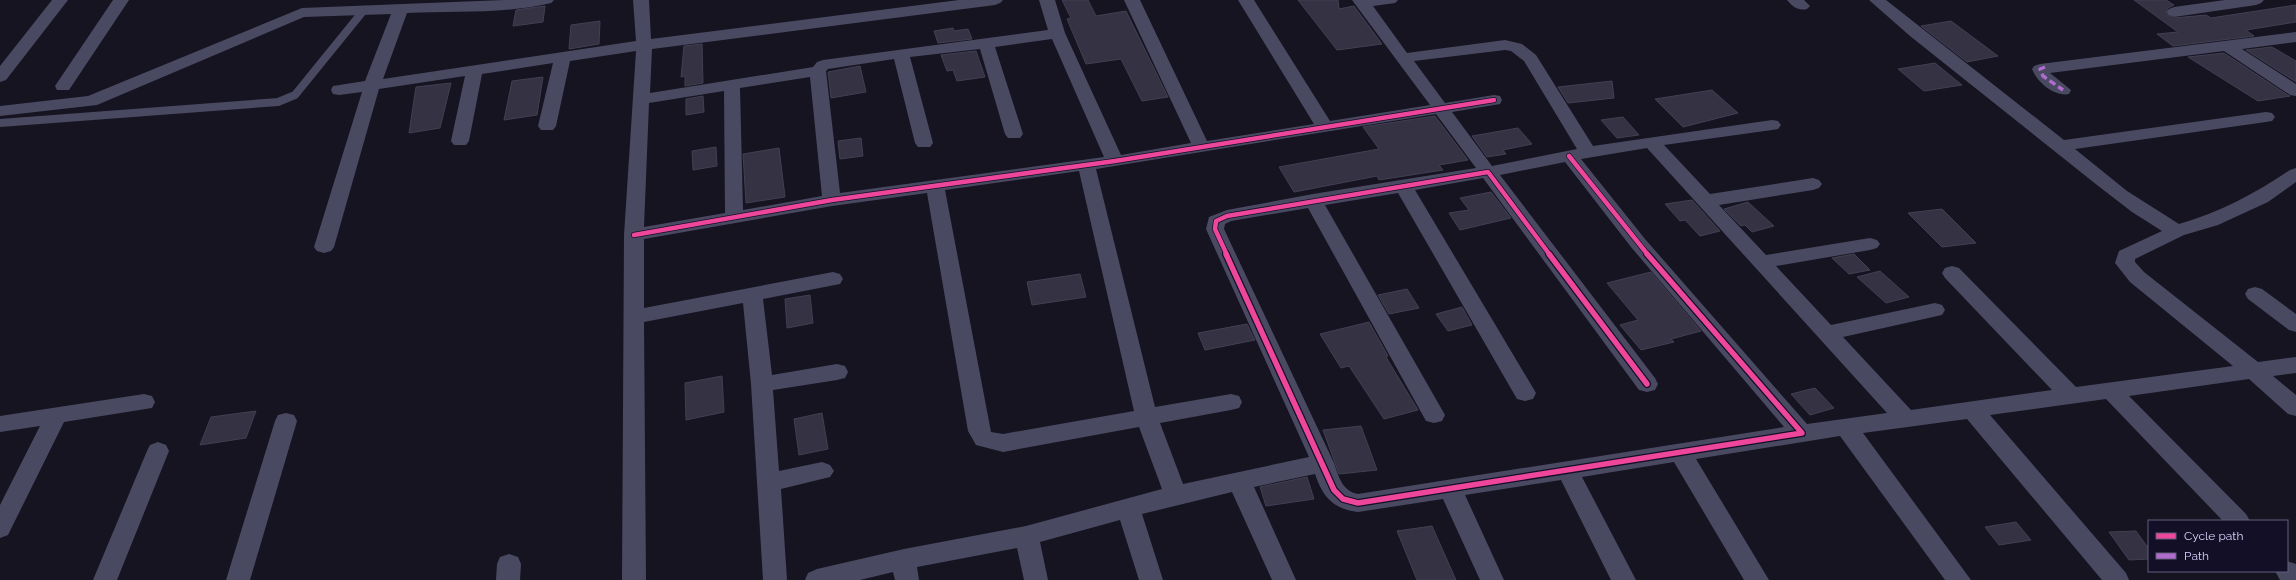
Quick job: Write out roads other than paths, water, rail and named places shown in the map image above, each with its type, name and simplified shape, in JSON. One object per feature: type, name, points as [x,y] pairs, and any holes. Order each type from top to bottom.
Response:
[{"type":"street","points":[[0,77],[60,0]]},
{"type":"street","points":[[63,86],[121,0]]},
{"type":"street","points":[[0,111],[91,101],[302,13],[517,4],[546,0]]},
{"type":"street","points":[[634,580],[634,235],[644,46],[641,0]]},
{"type":"street","points":[[338,90],[563,57],[995,0]]},
{"type":"street","points":[[1047,0],[1057,33],[1115,162]]},
{"type":"street","points":[[1132,0],[1202,147]]},
{"type":"street","points":[[1246,0],[1325,127]]},
{"type":"street","points":[[1361,2],[1390,0]]},
{"type":"street","points":[[1877,0],[2060,146],[2106,185],[2149,216],[2177,231]]},
{"type":"street","points":[[2174,12],[2256,0]]},
{"type":"street","points":[[1361,2],[1647,384]]},
{"type":"street","points":[[324,247],[372,85],[401,8]]},
{"type":"street","points":[[832,200],[818,71],[820,67],[827,64],[901,53],[986,44],[1057,33]]},
{"type":"street","points":[[2063,90],[2043,76],[2040,69],[2139,55],[2296,37]]},
{"type":"street","points":[[986,44],[1014,134]]},
{"type":"street","points":[[1403,58],[1505,45],[1524,52],[1530,58],[1578,154],[1638,243],[1802,433]]},
{"type":"street","points":[[2227,46],[2296,91]]},
{"type":"street","points":[[901,53],[924,143]]},
{"type":"street","points":[[547,126],[563,57]]},
{"type":"street","points":[[460,141],[474,71]]},
{"type":"street","points":[[641,99],[818,71]]},
{"type":"street","points":[[732,84],[734,218]]},
{"type":"street","points":[[634,235],[832,200],[1115,162],[1494,100]]},
{"type":"street","points":[[2060,146],[2266,117]]},
{"type":"street","points":[[1772,125],[1578,154],[1488,172],[1313,200],[1227,216],[1216,221],[1215,229],[1323,463],[1335,493],[1348,502],[1358,503],[1802,433],[2296,365]]},
{"type":"street","points":[[1651,142],[1906,419]]},
{"type":"street","points":[[1086,166],[1147,418],[1176,495]]},
{"type":"street","points":[[2296,174],[2261,198],[2211,221],[2177,231],[2133,251],[2126,256],[2125,263],[2137,277],[2254,371],[2296,408]]},
{"type":"street","points":[[1705,201],[1813,184]]},
{"type":"street","points":[[936,185],[978,431],[984,439],[1003,443],[1231,402]]},
{"type":"street","points":[[1403,186],[1525,393]]},
{"type":"street","points":[[1313,200],[1434,415]]},
{"type":"street","points":[[1761,262],[1870,244]]},
{"type":"street","points":[[1952,273],[2071,396]]},
{"type":"street","points":[[634,317],[833,279]]},
{"type":"street","points":[[752,294],[762,384],[775,580]]},
{"type":"street","points":[[2255,294],[2296,325]]},
{"type":"street","points":[[1827,333],[1935,310]]},
{"type":"street","points":[[762,384],[837,372]]},
{"type":"street","points":[[2110,390],[2237,520]]},
{"type":"street","points":[[0,424],[144,402]]},
{"type":"street","points":[[1973,410],[2117,580]]},
{"type":"street","points":[[0,528],[57,415]]},
{"type":"street","points":[[238,580],[286,421]]},
{"type":"street","points":[[1846,427],[1959,580]]},
{"type":"street","points":[[105,580],[158,451]]},
{"type":"street","points":[[1680,452],[1757,580]]},
{"type":"street","points":[[818,580],[905,570],[1176,495],[1323,463]]},
{"type":"street","points":[[769,482],[822,471]]},
{"type":"street","points":[[1568,471],[1624,580]]},
{"type":"street","points":[[1240,481],[1284,580]]},
{"type":"street","points":[[1450,489],[1492,580]]},
{"type":"street","points":[[1129,509],[1151,580]]},
{"type":"street","points":[[1026,536],[1036,580]]},
{"type":"street","points":[[2287,572],[2295,580]]},
{"type":"lane","points":[[0,123],[278,102],[289,99],[295,95],[364,10]]}]
